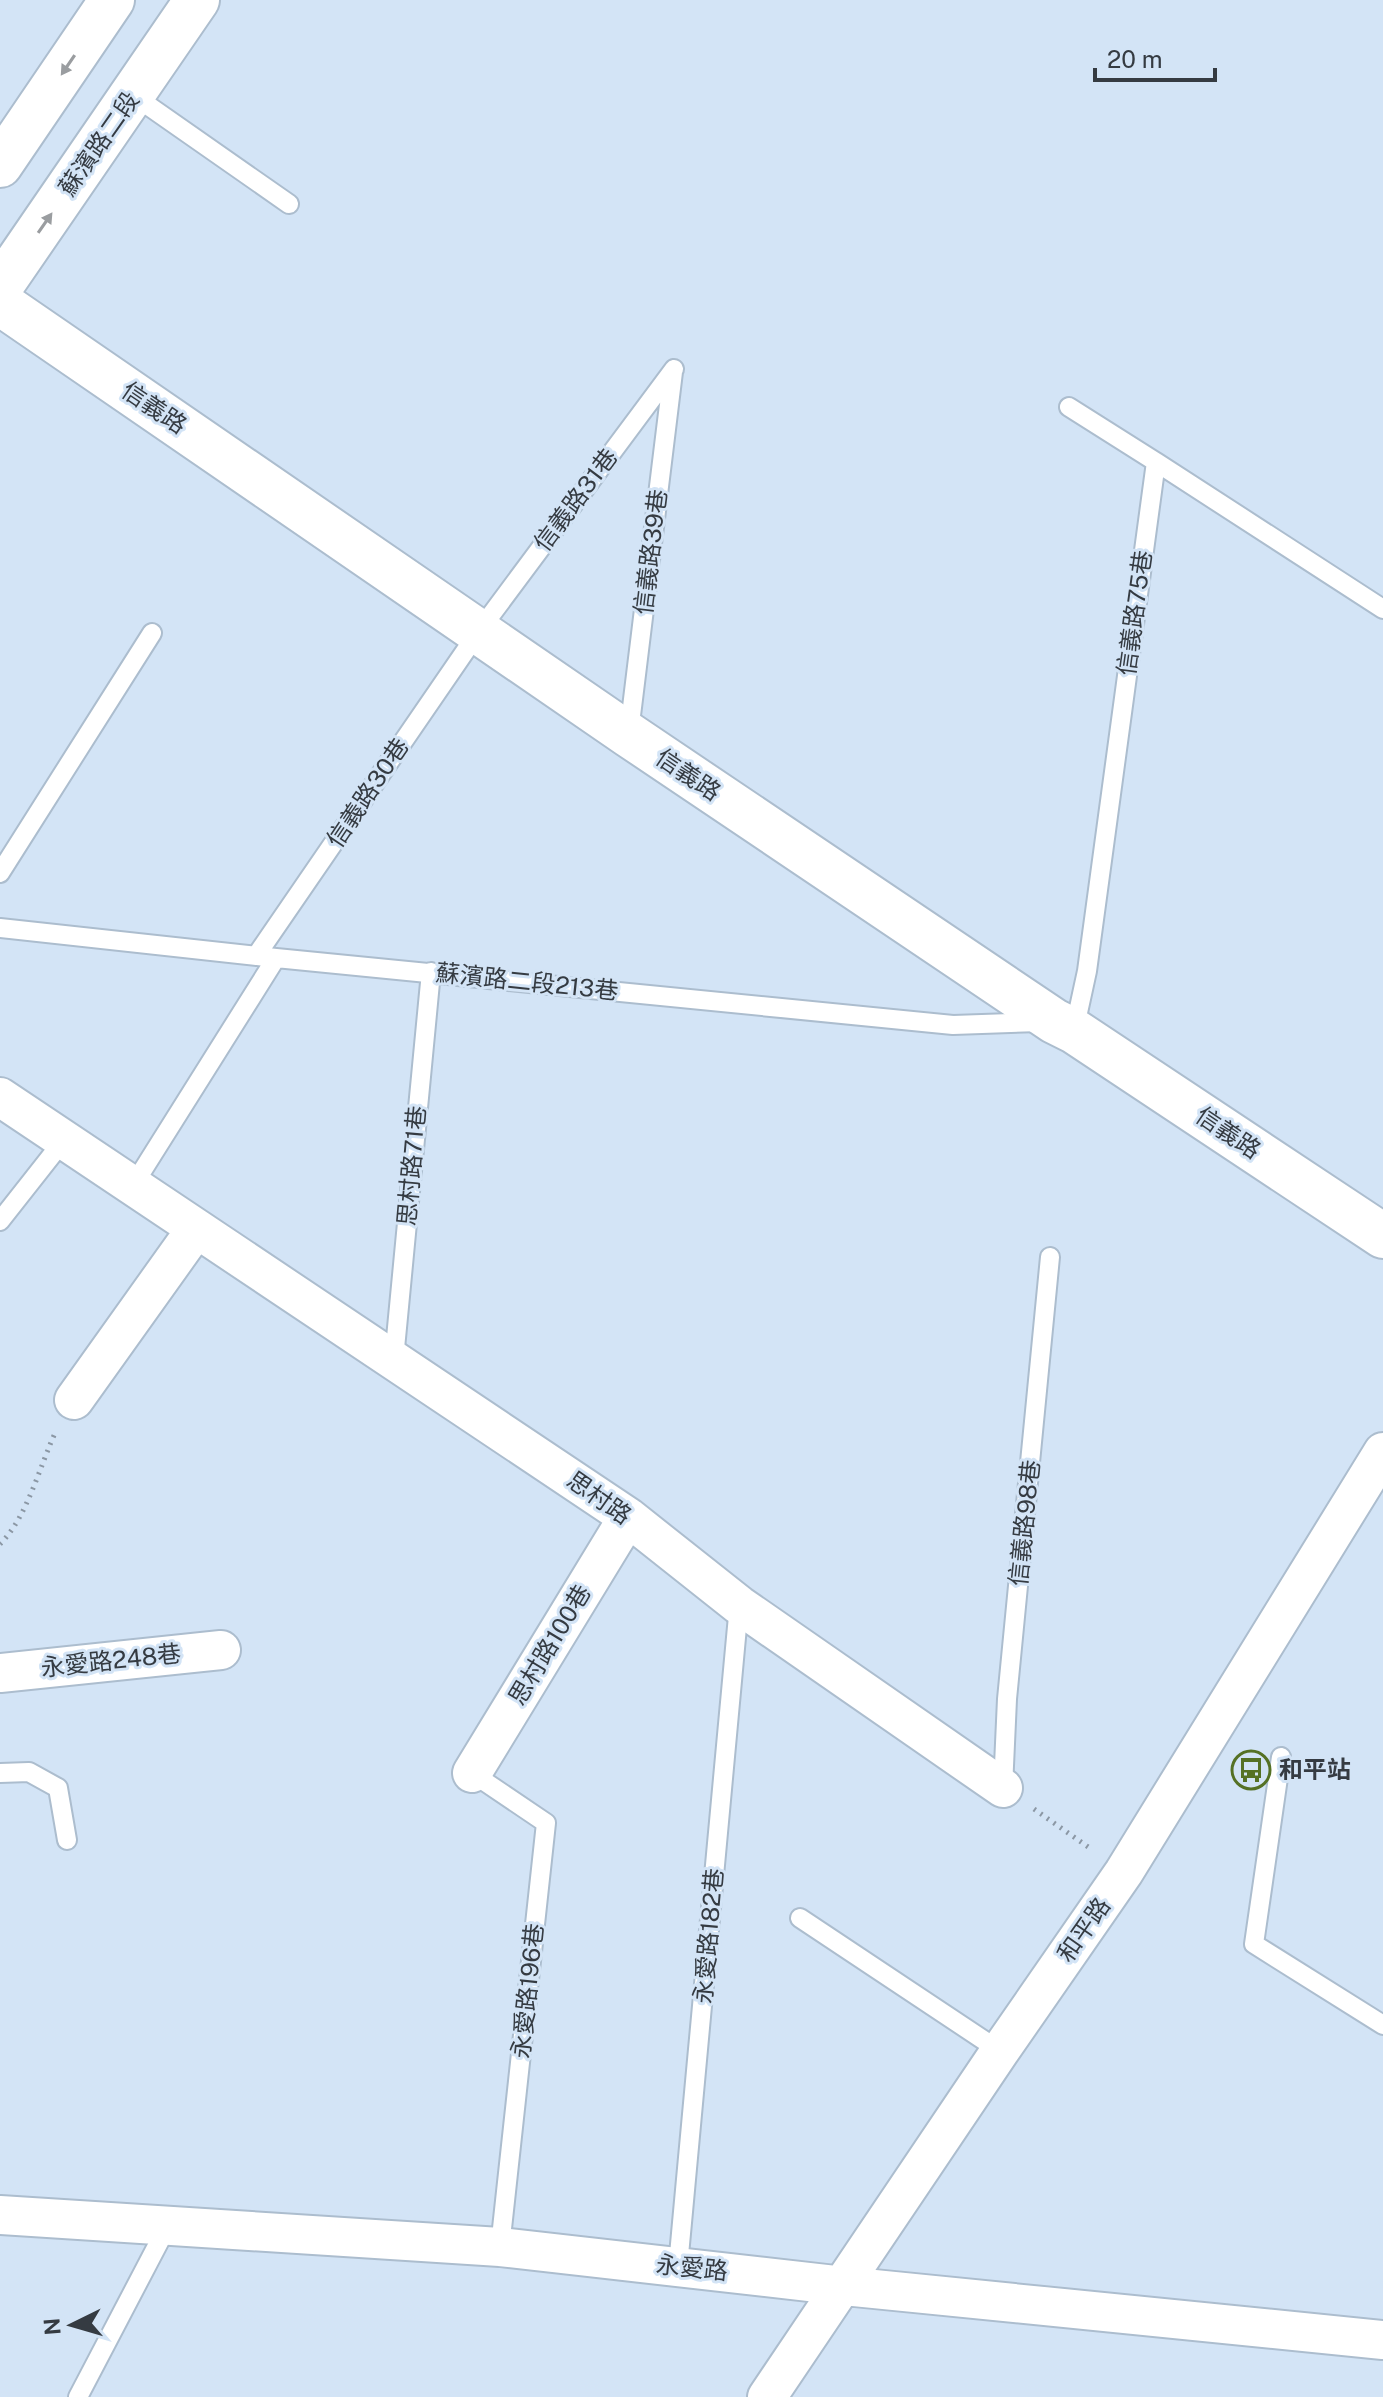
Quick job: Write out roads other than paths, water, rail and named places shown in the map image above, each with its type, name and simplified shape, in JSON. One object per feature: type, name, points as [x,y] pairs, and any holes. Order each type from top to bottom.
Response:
[{"type":"street","points":[[0,165],[112,0]]},
{"type":"street","name":"蘇濱路二段","points":[[0,287],[197,0]]},
{"type":"street","name":"信義路","points":[[0,303],[629,735],[1383,1236]]},
{"type":"street","name":"思村路","points":[[0,1097],[628,1517],[739,1605],[1003,1788]]},
{"type":"street","points":[[74,1400],[196,1229]]},
{"type":"street","name":"和平路","points":[[767,2397],[1124,1872],[1383,1452]]},
{"type":"street","name":"思村路100巷","points":[[472,1773],[628,1517]]},
{"type":"street","name":"永愛路248巷","points":[[0,1673],[221,1650]]},
{"type":"street","name":"永愛路","points":[[0,2215],[500,2247],[844,2286],[1383,2340]]},
{"type":"lane","points":[[133,95],[289,204]]},
{"type":"lane","name":"信義路31巷","points":[[479,631],[674,369]]},
{"type":"lane","name":"信義路39巷","points":[[629,735],[674,369]]},
{"type":"lane","points":[[1069,407],[1383,609]]},
{"type":"lane","name":"信義路75巷","points":[[1064,1026],[1087,971],[1156,462]]},
{"type":"lane","name":"信義路30巷","points":[[256,956],[479,631]]},
{"type":"lane","points":[[0,873],[152,633]]},
{"type":"lane","name":"蘇濱路二段213巷","points":[[0,928],[953,1025],[1064,1026]]},
{"type":"lane","points":[[134,1184],[276,958]]},
{"type":"lane","name":"思村路71巷","points":[[394,1359],[431,972]]},
{"type":"lane","points":[[0,1221],[63,1141]]},
{"type":"lane","name":"信義路98巷","points":[[1003,1788],[1007,1699],[1050,1257]]},
{"type":"lane","name":"永愛路182巷","points":[[678,2266],[739,1605]]},
{"type":"lane","points":[[1281,1757],[1254,1944],[1383,2025]]},
{"type":"lane","points":[[0,1773],[29,1772],[58,1788],[67,1840]]},
{"type":"lane","name":"永愛路196巷","points":[[472,1773],[546,1823],[500,2247]]},
{"type":"lane","points":[[800,1918],[1000,2051]]},
{"type":"lane","points":[[78,2397],[168,2225]]},
{"type":"place","name":"和平站","points":[[1251,1770]]}]
